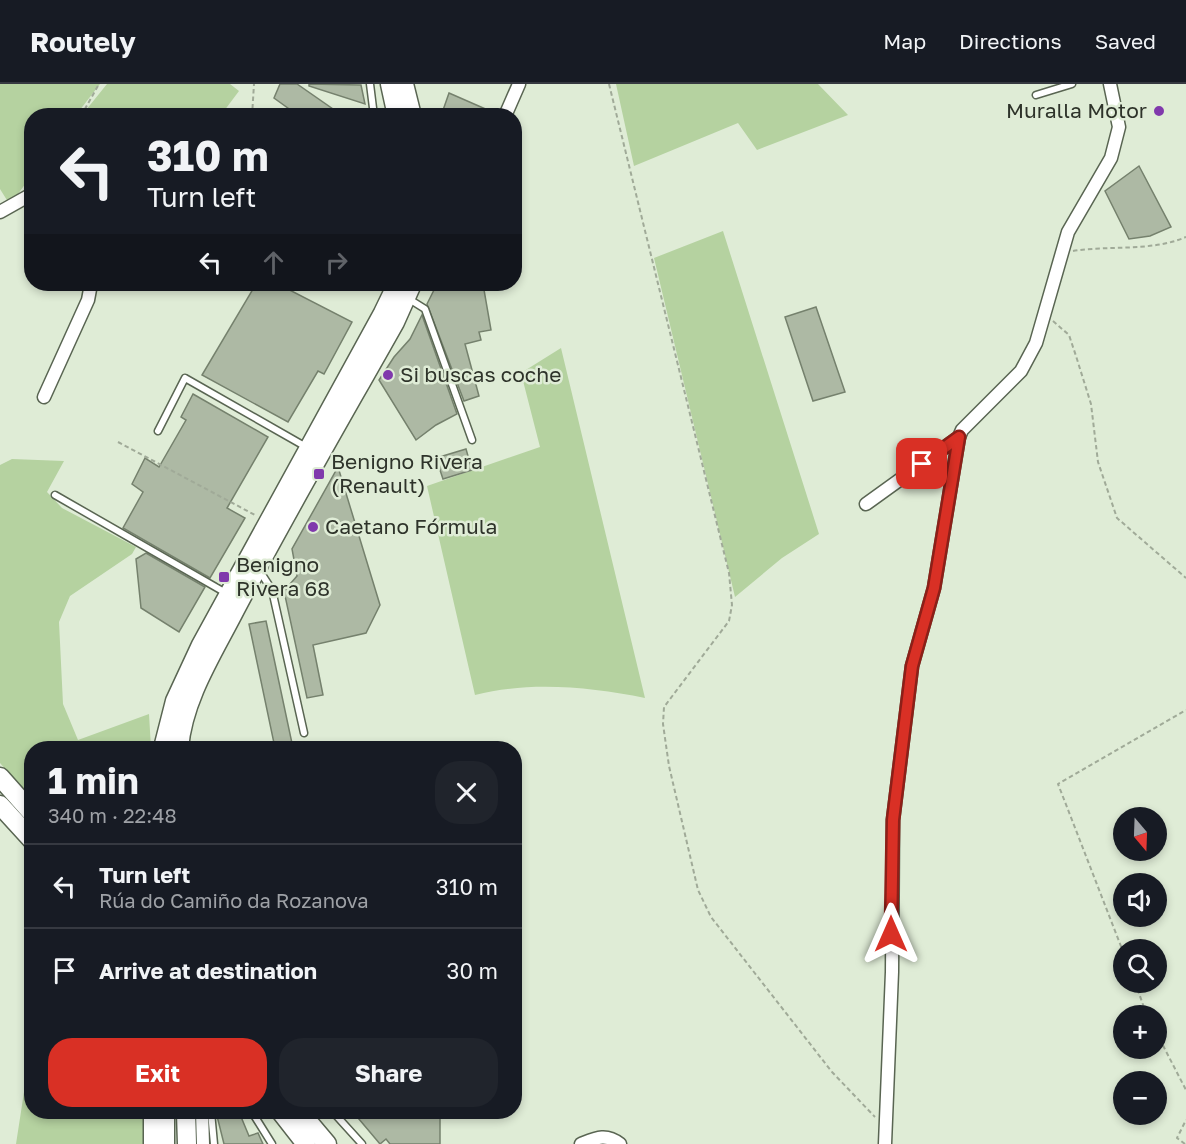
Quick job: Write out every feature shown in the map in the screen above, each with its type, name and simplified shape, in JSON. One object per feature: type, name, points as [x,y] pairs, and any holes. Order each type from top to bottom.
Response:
[{"type":"main road","points":[[390,84],[395,108]]},
{"type":"main road","points":[[404,84],[410,108]]},
{"type":"main road","points":[[166,741],[175,701],[227,594],[383,313],[402,291]]},
{"type":"main road","points":[[179,741],[195,690],[257,567],[395,322],[404,291]]},
{"type":"main road","points":[[0,777],[24,804]]},
{"type":"main road","points":[[0,805],[24,831]]},
{"type":"main road","points":[[165,1119],[165,1144]]},
{"type":"main road","points":[[187,1144],[200,1119]]},
{"type":"main road","points":[[286,1119],[306,1144]]},
{"type":"main road","points":[[306,1119],[327,1144]]},
{"type":"street","points":[[508,108],[519,84]]},
{"type":"street","points":[[885,1144],[892,972],[893,820],[912,666],[934,588],[959,437],[962,430],[1021,371],[1036,343],[1068,232],[1111,158],[1119,127],[1110,84]]},
{"type":"street","points":[[0,212],[24,198]]},
{"type":"street","points":[[44,397],[88,300],[90,291]]},
{"type":"street","points":[[866,504],[959,437]]},
{"type":"street","points":[[150,1119],[150,1144]]},
{"type":"street","points":[[202,1119],[203,1144]]},
{"type":"street","points":[[581,1144],[604,1136],[611,1137],[620,1144]]},
{"type":"lane","points":[[370,84],[373,108]]},
{"type":"lane","points":[[1036,95],[1072,84]]},
{"type":"lane","points":[[408,291],[425,309],[472,440]]},
{"type":"lane","points":[[158,431],[185,378],[309,448]]},
{"type":"lane","points":[[55,495],[227,594]]},
{"type":"lane","points":[[257,567],[272,590],[304,733]]},
{"type":"lane","points":[[204,1119],[214,1144]]},
{"type":"lane","points":[[256,1119],[272,1144]]},
{"type":"lane","points":[[339,1119],[362,1144]]},
{"type":"path","points":[[86,108],[99,84]]},
{"type":"path","points":[[252,108],[254,84]]},
{"type":"path","points":[[609,84],[729,573],[732,604],[729,621],[664,707],[663,724],[669,766],[698,891],[711,917],[744,961],[832,1072],[885,1128]]},
{"type":"path","points":[[1061,253],[1087,249],[1166,246],[1186,237]]},
{"type":"path","points":[[1046,314],[1069,335],[1091,404],[1098,462],[1117,518],[1186,578]]},
{"type":"path","points":[[118,442],[267,522]]},
{"type":"path","points":[[1118,939],[1058,784],[1186,710]]},
{"type":"path","points":[[1167,1053],[1186,1090]]},
{"type":"path","points":[[1185,1144],[1177,1138],[1186,1120]]},
{"type":"green space","points":[[0,84],[100,84],[81,108],[24,108],[24,186],[10,205],[0,189]]},
{"type":"green space","points":[[107,84],[230,84],[239,91],[226,108],[88,108]]},
{"type":"green space","points":[[616,84],[818,84],[848,115],[757,150],[738,123],[634,166]]},
{"type":"green space","points":[[723,231],[819,534],[782,558],[735,597],[654,258]]},
{"type":"green space","points":[[561,348],[645,698],[560,687],[517,688],[475,695],[427,486],[540,447],[521,373]]},
{"type":"green space","points":[[12,459],[64,461],[47,492],[62,508],[136,547],[132,554],[70,596],[59,622],[63,704],[78,740],[149,714],[151,741],[24,741],[24,791],[0,763],[0,465]]},
{"type":"green space","points":[[24,1092],[24,1119],[143,1119],[144,1144],[16,1144]]},
{"type":"building","points":[[280,84],[297,84],[332,108],[288,108],[274,98]]},
{"type":"building","points":[[309,84],[361,85],[365,104],[309,86]]},
{"type":"building","points":[[449,93],[483,108],[444,108]]},
{"type":"building","points":[[1139,166],[1171,227],[1150,236],[1129,239],[1105,191]]},
{"type":"building","points":[[252,291],[292,291],[352,322],[324,374],[318,371],[288,422],[202,375]]},
{"type":"building","points":[[434,291],[484,291],[491,330],[479,332],[481,340],[465,344],[479,396],[464,401],[427,304]]},
{"type":"building","points":[[816,307],[845,392],[813,401],[785,317]]},
{"type":"building","points":[[422,315],[457,414],[436,425],[416,440],[379,380],[394,357],[410,339]]},
{"type":"building","points":[[193,394],[268,437],[227,508],[245,518],[210,578],[123,528],[143,492],[132,484],[145,458],[159,467],[186,420],[181,417]]},
{"type":"building","points":[[466,449],[472,470],[443,479],[436,458]]},
{"type":"building","points":[[338,467],[380,605],[366,633],[313,645],[323,695],[307,698],[284,591],[297,576],[292,549]]},
{"type":"building","points":[[146,553],[205,587],[179,632],[141,608],[136,559]]},
{"type":"building","points":[[266,621],[292,741],[274,741],[249,624]]},
{"type":"building","points":[[218,1119],[242,1119],[249,1136],[258,1133],[263,1144],[224,1144]]},
{"type":"building","points":[[359,1119],[440,1119],[440,1144],[390,1144],[386,1139],[380,1144]]},
{"type":"place","name":"Muralla Motor","points":[[1159,111]]},
{"type":"place","name":"Si buscas coche","points":[[388,375]]},
{"type":"place","name":"Benigno Rivera (Renault)","points":[[319,474]]},
{"type":"place","name":"Caetano Fórmula","points":[[313,527]]},
{"type":"place","name":"Benigno Rivera 68","points":[[224,577]]},
{"type":"route","points":[[891,934],[893,820],[912,666],[934,588],[959,437],[922,464]]}]
